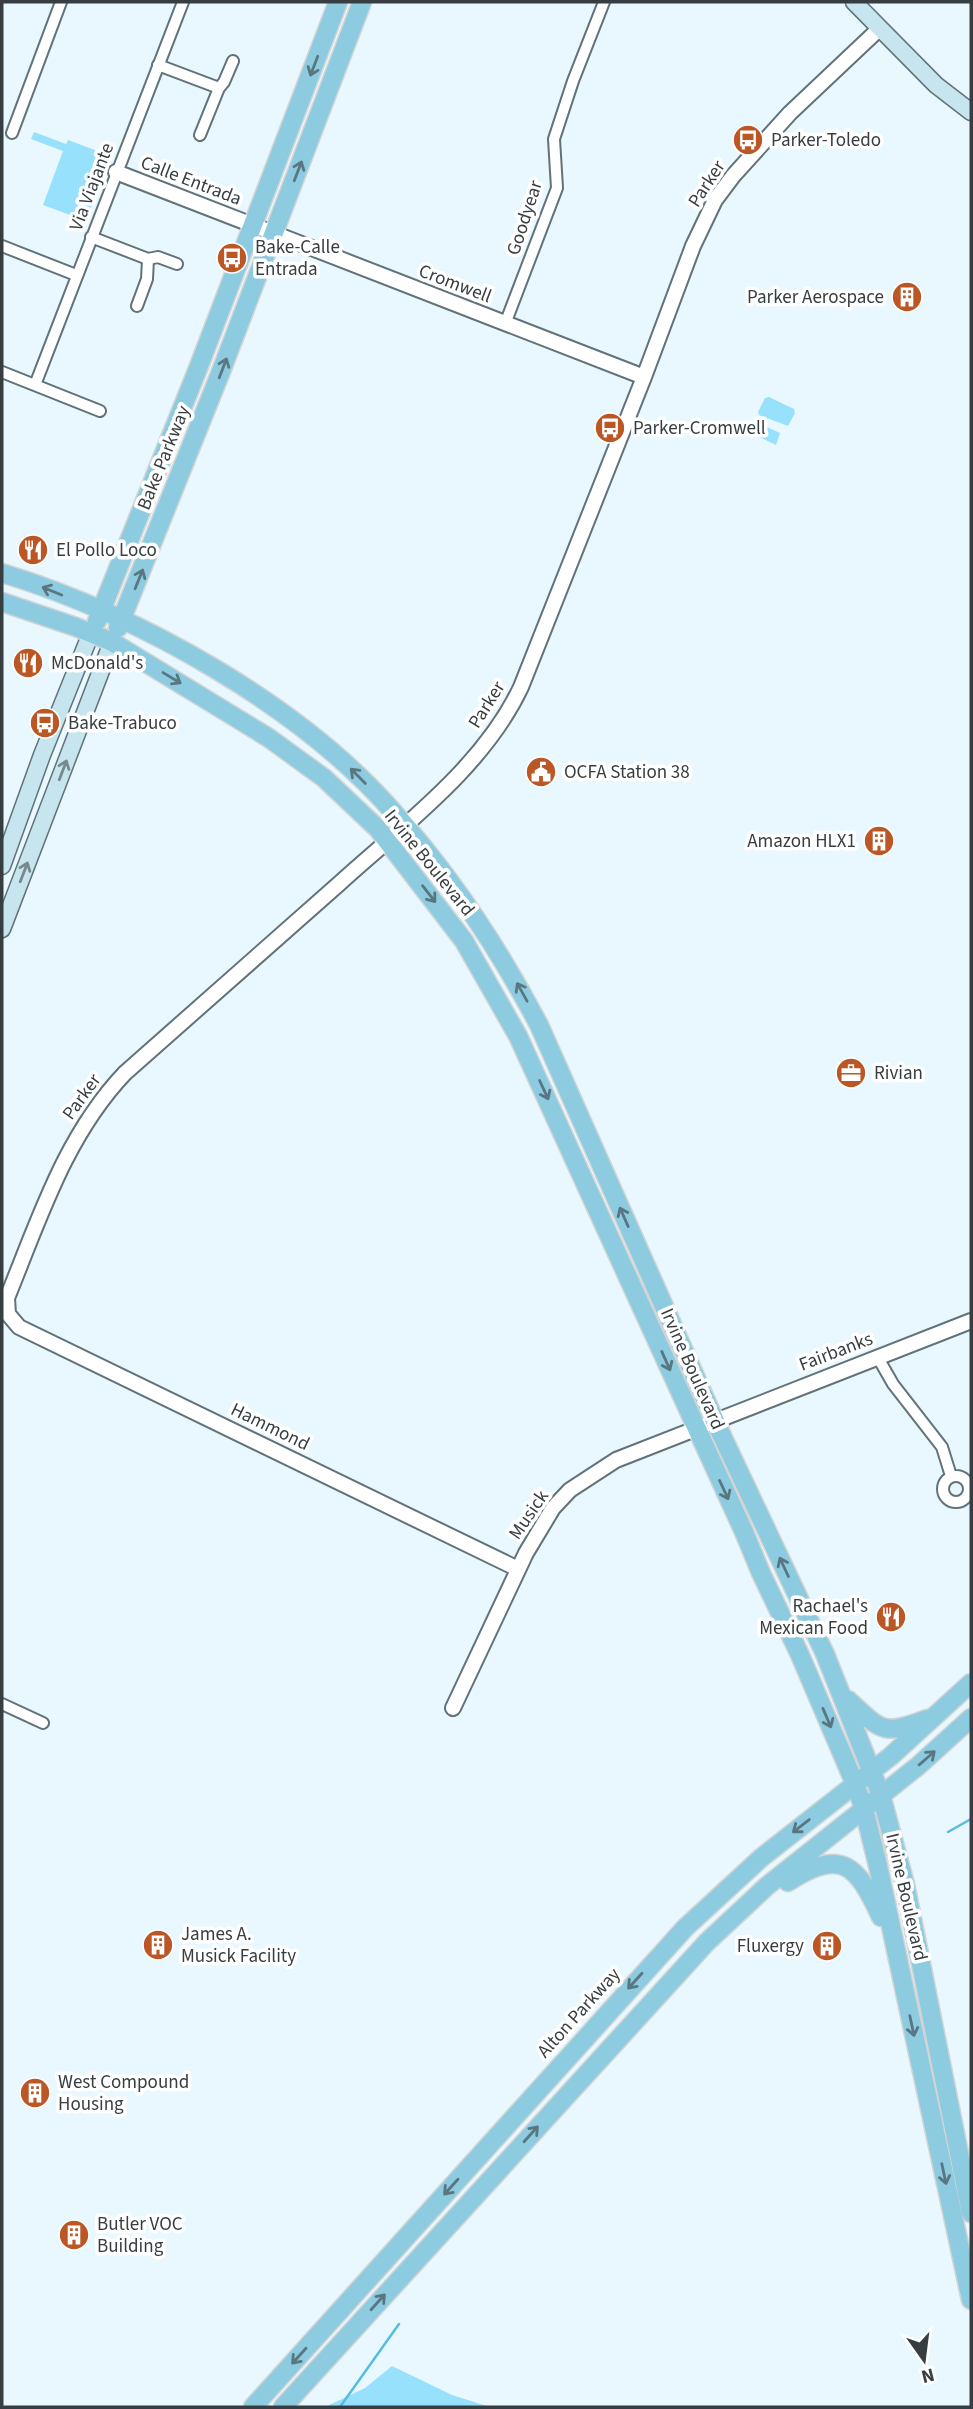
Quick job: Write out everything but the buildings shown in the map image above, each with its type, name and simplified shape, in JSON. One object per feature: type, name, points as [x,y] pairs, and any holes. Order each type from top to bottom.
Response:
[{"type":"main road","name":"Bake Parkway","points":[[2,866],[42,755],[101,611],[338,2]]},
{"type":"main road","name":"Bake Parkway","points":[[2,929],[112,642],[215,387],[362,2]]},
{"type":"main road","points":[[854,2],[936,85],[971,112]]},
{"type":"main road","name":"Irvine Boulevard","points":[[2,572],[122,620],[202,662],[279,710],[346,764],[405,825],[492,942],[539,1026],[715,1421],[843,1695],[872,1770],[908,1897],[971,2213]]},
{"type":"main road","name":"Irvine Boulevard","points":[[2,602],[92,632],[112,642],[269,738],[324,778],[387,840],[464,941],[519,1036],[796,1646],[855,1784],[864,1810],[898,1959],[971,2300]]},
{"type":"main road","name":"Alton Parkway","points":[[253,2407],[657,1958],[713,1901],[761,1858],[939,1715],[971,1683]]},
{"type":"main road","points":[[843,1695],[883,1729],[899,1729],[939,1715]]},
{"type":"main road","points":[[283,2407],[644,2009],[722,1928],[767,1886],[864,1810],[971,1718]]},
{"type":"main road","points":[[722,1928],[804,1871],[824,1864],[836,1864],[859,1876],[866,1884],[898,1959]]},
{"type":"main road","points":[[487,2182],[482,2173],[486,2163],[559,2081],[560,2073],[557,2069]]},
{"type":"street","points":[[12,133],[61,2]]},
{"type":"street","name":"Via Viajante","points":[[35,385],[183,2]]},
{"type":"street","name":"Goodyear","points":[[505,324],[557,188],[554,139],[604,2]]},
{"type":"street","name":"Parker","points":[[8,1314],[7,1298],[63,1162],[104,1095],[125,1073],[405,825],[477,753],[504,719],[516,698],[644,377],[693,246],[715,200],[790,113],[879,29]]},
{"type":"street","points":[[200,135],[233,61]]},
{"type":"street","points":[[158,65],[219,88]]},
{"type":"street","name":"Calle Entrada","points":[[116,172],[252,226]]},
{"type":"street","name":"Cromwell","points":[[252,226],[644,377]]},
{"type":"street","points":[[91,237],[148,259],[158,257],[177,264]]},
{"type":"street","points":[[2,246],[76,275]]},
{"type":"street","points":[[137,306],[147,279],[148,259]]},
{"type":"street","points":[[2,372],[100,411]]},
{"type":"street","name":"Hammond","points":[[8,1314],[19,1327],[518,1569]]},
{"type":"street","name":"Fairbanks","points":[[715,1421],[971,1321]]},
{"type":"street","points":[[877,1356],[893,1384],[942,1447],[951,1476]]},
{"type":"street","name":"Musick","points":[[453,1708],[518,1569],[553,1508],[570,1490],[616,1460],[715,1421]]},
{"type":"street","points":[[951,1476],[961,1477],[968,1484],[968,1501],[951,1501],[945,1495],[944,1483],[951,1476]]},
{"type":"street","points":[[2,1704],[43,1723]]},
{"type":"shaded area","points":[[34,132],[66,144],[68,140],[111,156],[86,221],[43,205],[63,151],[31,139]]},
{"type":"shaded area","points":[[769,397],[794,409],[795,413],[788,426],[759,415],[765,398]]},
{"type":"shaded area","points":[[756,422],[780,433],[776,445],[751,433]]},
{"type":"shaded area","points":[[392,2366],[452,2395],[490,2407],[325,2407],[365,2388]]},
{"type":"waterway","points":[[948,1832],[971,1819]]},
{"type":"waterway","points":[[340,2407],[399,2324]]},
{"type":"place","name":"Parker-Toledo","points":[[748,140]]},
{"type":"place","name":"Bake-Calle Entrada","points":[[232,258]]},
{"type":"place","name":"Parker Aerospace","points":[[907,297]]},
{"type":"place","name":"Parker-Cromwell","points":[[610,428]]},
{"type":"place","name":"El Pollo Loco","points":[[33,550]]},
{"type":"place","name":"McDonald's","points":[[28,663]]},
{"type":"place","name":"Bake-Trabuco","points":[[45,723]]},
{"type":"place","name":"OCFA Station 38","points":[[541,772]]},
{"type":"place","name":"Amazon HLX1","points":[[879,841]]},
{"type":"place","name":"Rivian","points":[[851,1073]]},
{"type":"place","name":"Rachael's Mexican Food","points":[[891,1617]]},
{"type":"place","name":"James A. Musick Facility","points":[[158,1945]]},
{"type":"place","name":"Fluxergy","points":[[827,1946]]},
{"type":"place","name":"West Compound Housing","points":[[35,2093]]},
{"type":"place","name":"Butler VOC Building","points":[[74,2235]]}]
